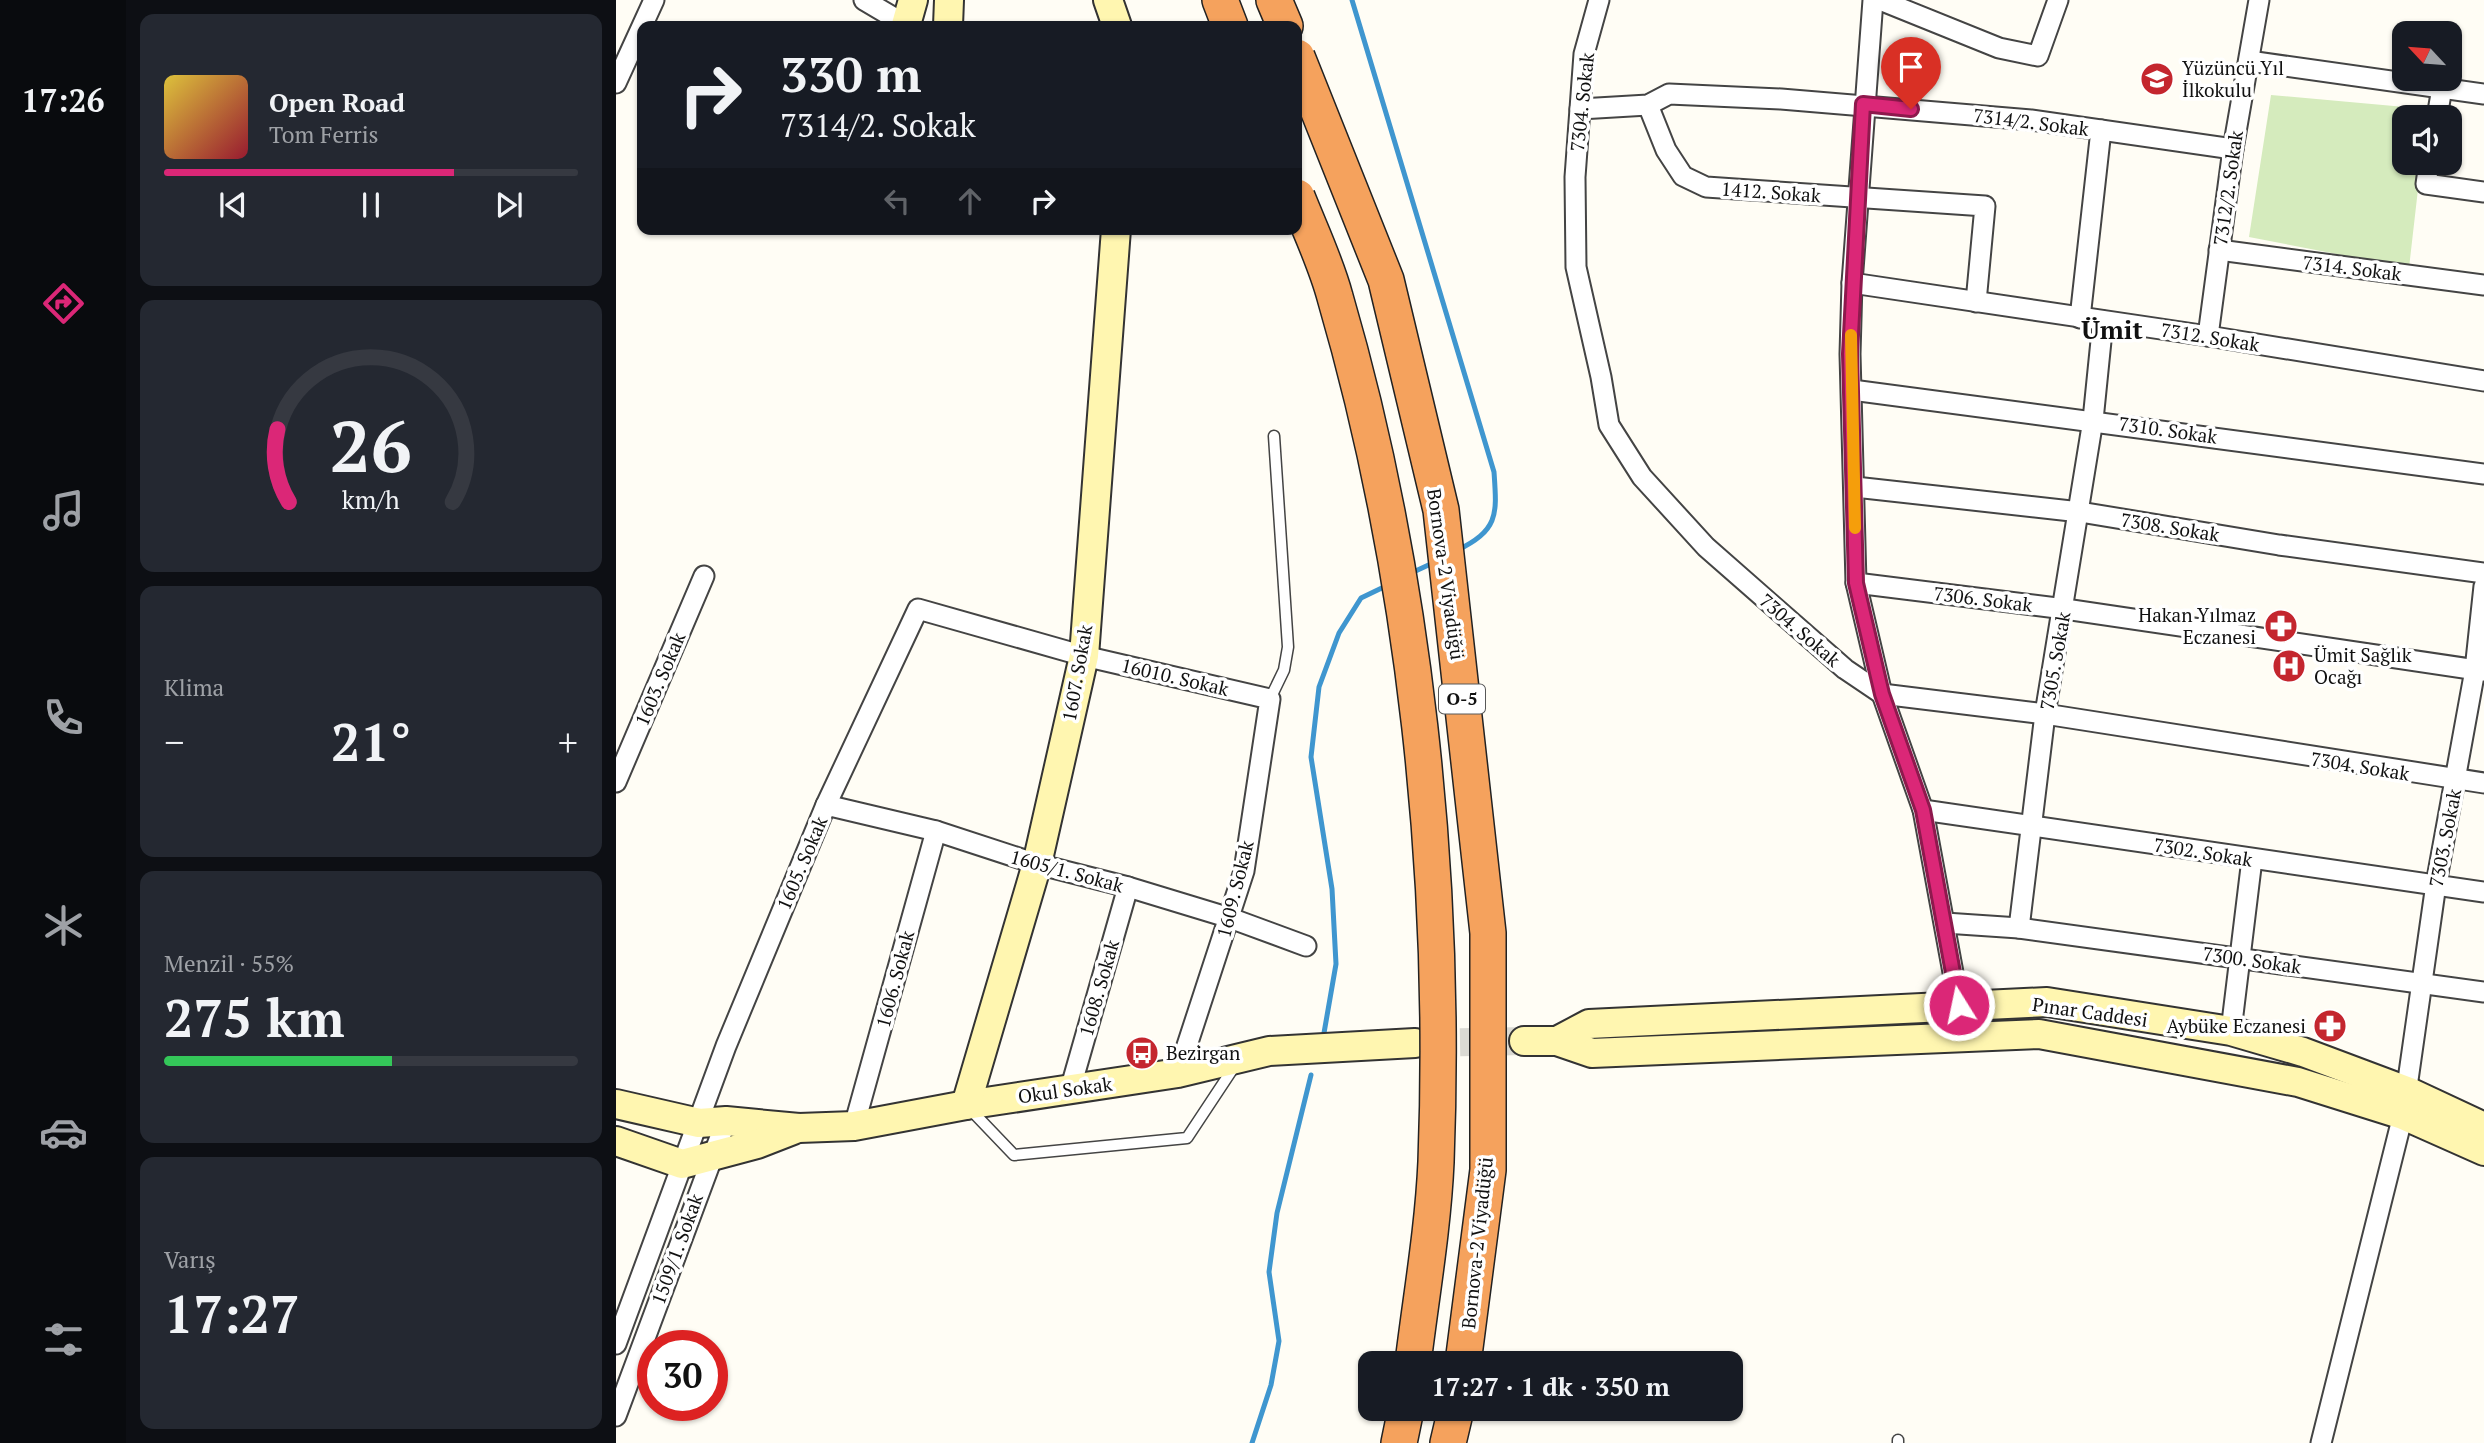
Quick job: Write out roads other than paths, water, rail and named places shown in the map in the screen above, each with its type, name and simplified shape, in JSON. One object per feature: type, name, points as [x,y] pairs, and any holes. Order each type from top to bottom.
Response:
[{"type":"highway","points":[[1220,0],[1228,21]]},
{"type":"highway","points":[[1274,0],[1283,21]]},
{"type":"highway","name":"Bornova-2 Viyadüğü","points":[[1302,70],[1386,280],[1441,510],[1488,933],[1488,1170],[1465,1351]]},
{"type":"highway","name":"O-5","points":[[1302,210],[1335,295],[1392,524],[1419,728],[1437,944],[1436,1164],[1414,1351]]},
{"type":"highway","points":[[1399,1443],[1404,1421]]},
{"type":"highway","points":[[1448,1443],[1453,1421]]},
{"type":"main road","points":[[948,21],[949,0]]},
{"type":"main road","points":[[1108,0],[1115,21]]},
{"type":"main road","name":"1607. Sokak","points":[[966,1105],[1037,864],[1084,656],[1116,235]]},
{"type":"main road","name":"Pınar Caddesi","points":[[1557,1041],[1589,1024],[2047,1002],[2231,1031],[2303,1052],[2405,1103],[2484,1151]]},
{"type":"main road","name":"Pınar Caddesi","points":[[1524,1041],[1557,1041],[1592,1053],[2039,1034],[2405,1103],[2484,1126]]},
{"type":"main road","name":"Okul Sokak","points":[[616,1104],[712,1122],[799,1128],[854,1126],[966,1105],[1178,1073],[1269,1051],[1415,1043]]},
{"type":"main road","name":"Okul Sokak","points":[[682,1164],[799,1128]]},
{"type":"main road","points":[[616,1141],[682,1164]]},
{"type":"street","points":[[644,21],[654,0]]},
{"type":"street","points":[[864,0],[909,17]]},
{"type":"street","name":"7304. Sokak","points":[[1599,0],[1584,54],[1575,177],[1576,267],[1609,425],[1642,477],[1706,547],[1845,669],[1882,694],[2045,715],[2456,781],[2484,783]]},
{"type":"street","points":[[1873,0],[1863,104],[1852,283],[1856,583],[1882,694],[1923,810],[1959,1005]]},
{"type":"street","points":[[1880,0],[1973,38],[2038,56],[2058,0]]},
{"type":"street","name":"7312/2. Sokak","points":[[2208,336],[2233,149],[2259,0]]},
{"type":"street","points":[[618,74],[637,35]]},
{"type":"street","points":[[2249,61],[2392,81]]},
{"type":"street","points":[[2462,91],[2484,94]]},
{"type":"street","name":"7314/2. Sokak","points":[[1580,109],[1648,105],[1669,94],[1863,104],[2031,120],[2233,149]]},
{"type":"street","name":"1412. Sokak","points":[[1648,105],[1666,150],[1683,176],[1706,187],[1985,206],[1976,302]]},
{"type":"street","points":[[2080,318],[2101,130]]},
{"type":"street","points":[[2428,175],[2426,184],[2484,191]]},
{"type":"street","name":"7314. Sokak","points":[[2219,250],[2484,285]]},
{"type":"street","name":"7312. Sokak","points":[[1852,283],[2208,336],[2484,382]]},
{"type":"street","name":"7305. Sokak","points":[[2019,928],[2034,825],[2045,715],[2065,610],[2093,420],[2103,321]]},
{"type":"street","name":"7310. Sokak","points":[[1852,390],[2484,474]]},
{"type":"street","name":"7308. Sokak","points":[[1855,487],[2080,512],[2279,545],[2484,573]]},
{"type":"street","name":"1603. Sokak","points":[[616,782],[704,576]]},
{"type":"street","name":"7306. Sokak","points":[[1856,583],[2065,610],[2479,671]]},
{"type":"street","name":"7303. Sokak","points":[[2321,1443],[2405,1103],[2436,884],[2479,671],[2484,586]]},
{"type":"street","name":"16010. Sokak","points":[[918,608],[1084,656],[1270,699]]},
{"type":"street","name":"1605. Sokak","points":[[712,1122],[726,1045],[826,804],[918,608]]},
{"type":"street","name":"1609. Sokak","points":[[1178,1073],[1244,871],[1270,699]]},
{"type":"street","name":"1605/1. Sokak","points":[[826,804],[936,831],[1037,864],[1128,887],[1230,918],[1306,946]]},
{"type":"street","name":"7302. Sokak","points":[[1923,810],[2484,892]]},
{"type":"street","name":"1606. Sokak","points":[[854,1126],[936,831]]},
{"type":"street","points":[[2231,1031],[2252,859]]},
{"type":"street","name":"1608. Sokak","points":[[1070,1090],[1128,887]]},
{"type":"street","points":[[1945,923],[2019,928]]},
{"type":"street","name":"7300. Sokak","points":[[2019,928],[2484,992]]},
{"type":"street","name":"1509/1. Sokak","points":[[616,1416],[710,1157],[712,1122]]},
{"type":"street","name":"1509/1. Sokak","points":[[616,1344],[682,1164],[712,1122]]},
{"type":"lane","points":[[1270,699],[1284,670],[1289,647],[1274,436]]},
{"type":"lane","points":[[966,1105],[1014,1155],[1188,1138],[1240,1058]]},
{"type":"waterway","points":[[1352,0],[1494,472],[1495,510],[1492,520],[1480,536],[1456,551]]},
{"type":"waterway","points":[[1409,574],[1435,562]]},
{"type":"waterway","points":[[1324,1033],[1336,964],[1332,889],[1311,757],[1319,687],[1339,633],[1361,598],[1388,585]]},
{"type":"waterway","points":[[1252,1443],[1271,1385],[1279,1341],[1269,1272],[1277,1213],[1311,1075]]},
{"type":"tunnel","points":[[1418,1043],[1524,1041]]},
{"type":"place","name":"Yüzüncü Yıl İlkokulu","points":[[2157,79]]},
{"type":"place","name":"Hakan Yılmaz Eczanesi","points":[[2281,626]]},
{"type":"place","name":"Ümit Sağlık Ocağı","points":[[2289,666]]},
{"type":"place","name":"Aybüke Eczanesi","points":[[2330,1026]]},
{"type":"place","name":"Bezirgan","points":[[1142,1053]]},
{"type":"district","name":"Ümit","points":[[2112,330]]}]
